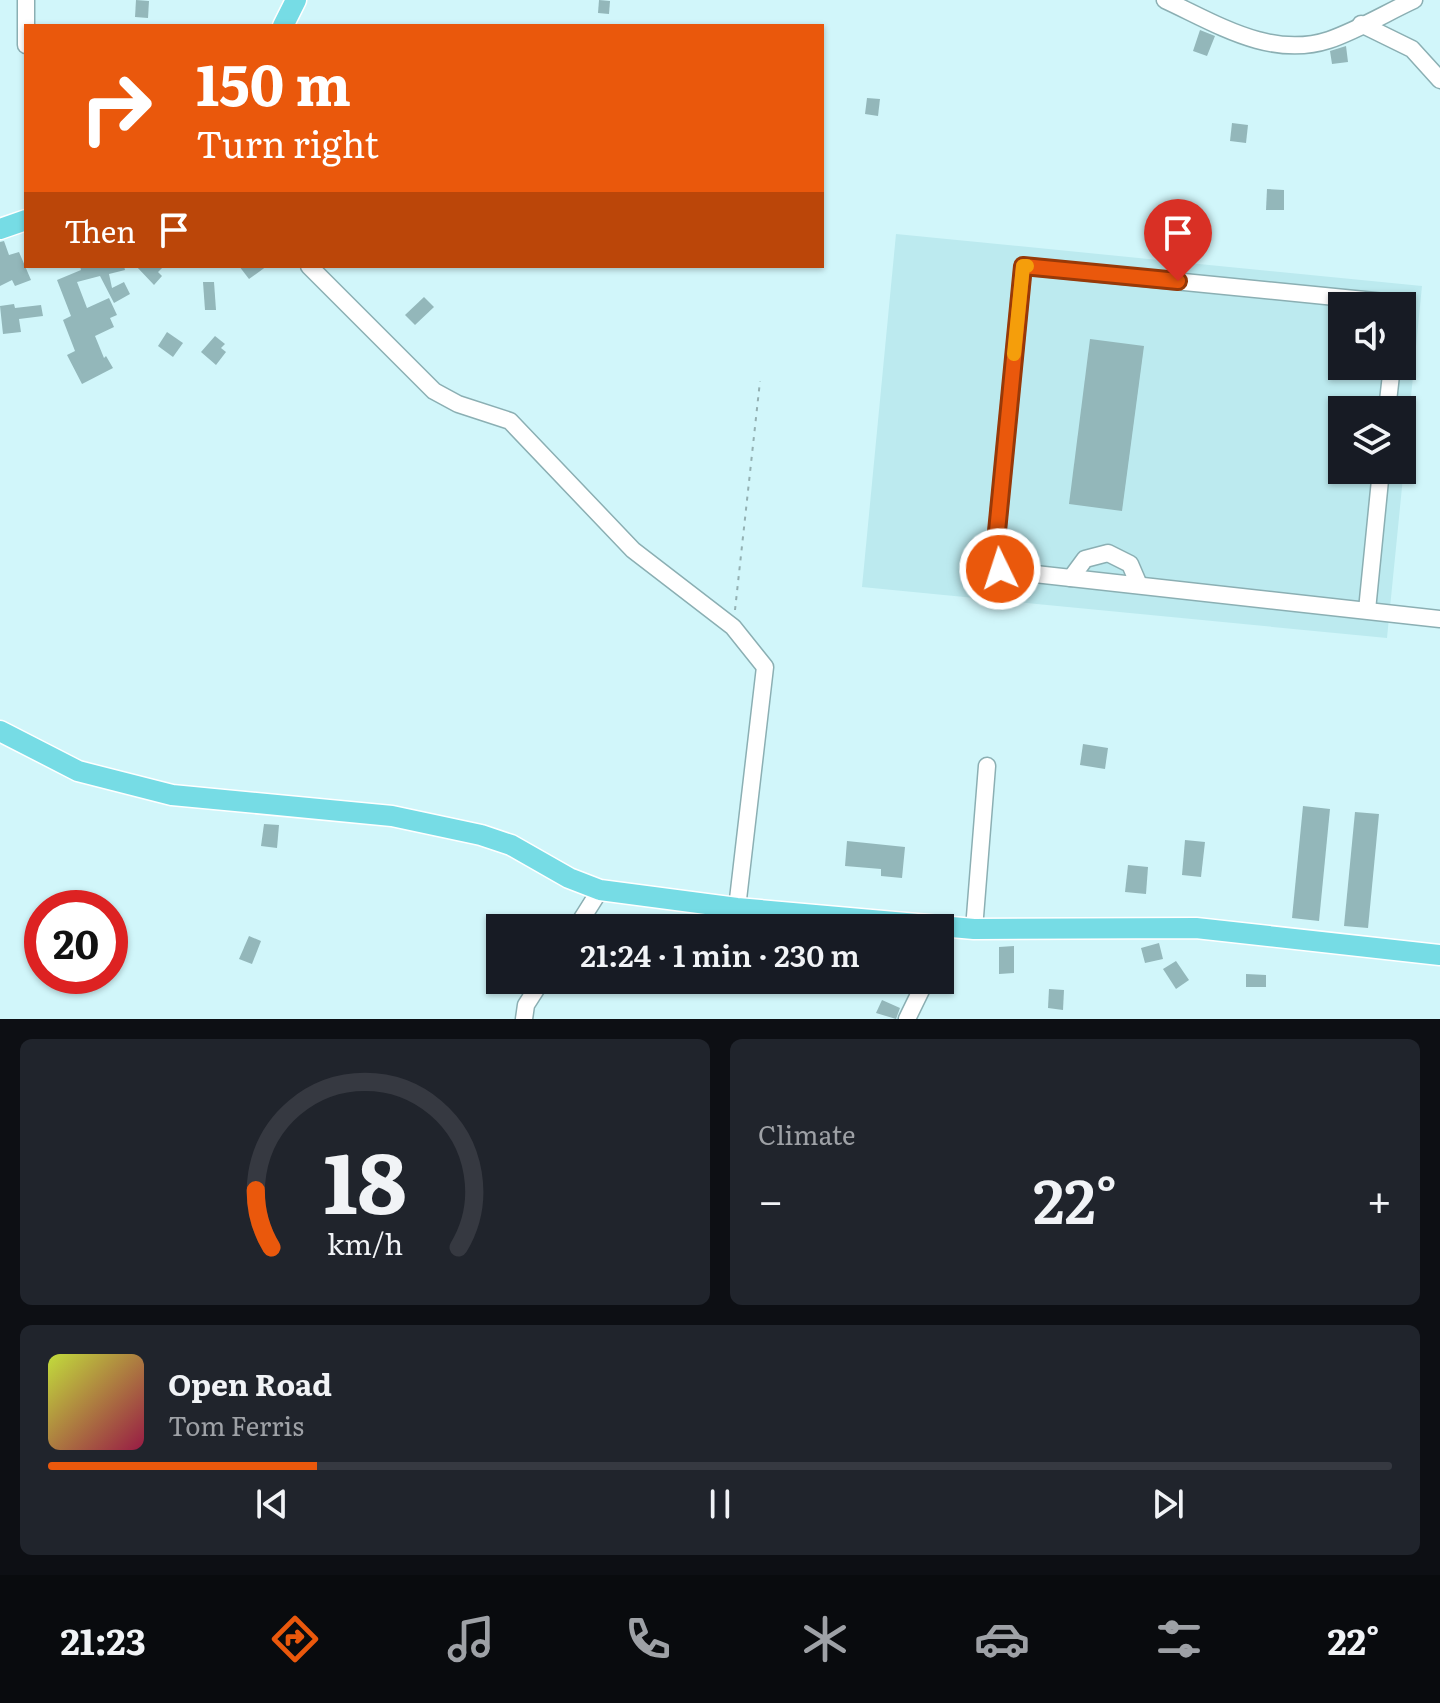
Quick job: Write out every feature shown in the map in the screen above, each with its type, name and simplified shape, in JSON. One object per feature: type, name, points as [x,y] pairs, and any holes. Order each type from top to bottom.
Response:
[{"type":"main road","points":[[284,24],[296,0]]},
{"type":"main road","points":[[0,229],[24,221]]},
{"type":"main road","points":[[0,731],[78,771],[172,795],[392,816],[457,828],[511,845],[569,878],[600,890],[804,914]]},
{"type":"main road","points":[[954,927],[1196,928],[1440,955]]},
{"type":"street","points":[[26,0],[26,24]]},
{"type":"street","points":[[1165,0],[1248,39],[1290,47],[1329,40],[1414,0]]},
{"type":"street","points":[[1361,24],[1412,49],[1440,80]]},
{"type":"street","points":[[1328,296],[1023,266],[994,562],[1000,569],[1440,619]]},
{"type":"street","points":[[311,268],[434,391],[458,404],[510,421],[633,550],[733,627],[765,667],[737,908]]},
{"type":"street","points":[[1367,610],[1380,484]]},
{"type":"street","points":[[1071,578],[1085,559],[1108,553],[1130,564],[1139,585]]},
{"type":"street","points":[[974,929],[987,766]]},
{"type":"street","points":[[585,914],[600,890]]},
{"type":"street","points":[[524,1019],[526,1005],[533,994]]},
{"type":"street","points":[[907,1019],[919,994]]},
{"type":"path","points":[[733,627],[760,381]]},
{"type":"shaded area","points":[[896,234],[1422,286],[1416,346],[1416,292],[1328,292],[1328,380],[1413,380],[1411,396],[1328,396],[1328,484],[1402,484],[1387,638],[862,587]]},
{"type":"building","points":[[136,0],[149,1],[148,18],[135,17]]},
{"type":"building","points":[[599,0],[610,1],[609,14],[598,13]]},
{"type":"building","points":[[1200,30],[1215,36],[1207,56],[1193,51]]},
{"type":"building","points":[[1346,46],[1348,62],[1332,64],[1330,51]]},
{"type":"building","points":[[867,98],[880,99],[878,116],[865,114]]},
{"type":"building","points":[[1232,123],[1248,125],[1246,143],[1230,141]]},
{"type":"building","points":[[1267,189],[1284,190],[1284,210],[1266,210]]},
{"type":"building","points":[[4,241],[9,255],[19,252],[31,280],[15,286],[12,280],[0,286],[0,242]]},
{"type":"building","points":[[124,268],[109,274],[112,288],[124,282],[130,294],[114,303],[100,276],[77,282],[87,308],[109,298],[117,315],[110,318],[114,327],[95,336],[104,358],[106,356],[113,368],[82,384],[67,355],[75,351],[63,320],[71,316],[57,280],[81,270]]},
{"type":"building","points":[[138,268],[162,268],[158,272],[162,276],[154,285]]},
{"type":"building","points":[[241,268],[264,268],[249,279]]},
{"type":"building","points":[[203,282],[214,282],[216,310],[205,310]]},
{"type":"building","points":[[424,297],[434,307],[415,325],[405,315]]},
{"type":"building","points":[[14,304],[15,308],[41,305],[43,316],[19,319],[21,332],[3,334],[0,306]]},
{"type":"building","points":[[167,332],[183,343],[173,357],[158,346]]},
{"type":"building","points":[[215,336],[225,344],[221,348],[226,352],[216,365],[201,352]]},
{"type":"building","points":[[1090,339],[1144,346],[1122,511],[1069,504]]},
{"type":"building","points":[[1083,744],[1108,748],[1105,769],[1080,765]]},
{"type":"building","points":[[1303,806],[1330,809],[1319,921],[1292,918]]},
{"type":"building","points":[[1355,812],[1379,814],[1368,928],[1344,926]]},
{"type":"building","points":[[264,824],[279,825],[277,848],[261,846]]},
{"type":"building","points":[[1185,840],[1205,842],[1201,877],[1182,875]]},
{"type":"building","points":[[847,841],[905,847],[902,878],[881,876],[881,869],[845,866]]},
{"type":"building","points":[[1128,865],[1148,867],[1146,894],[1125,892]]},
{"type":"building","points":[[249,936],[261,941],[252,964],[239,959]]},
{"type":"building","points":[[1159,943],[1163,959],[1145,963],[1141,948]]},
{"type":"building","points":[[1014,946],[1014,973],[999,974],[999,947]]},
{"type":"building","points":[[1176,961],[1189,980],[1176,989],[1163,969]]},
{"type":"building","points":[[1246,974],[1266,975],[1266,987],[1246,987]]},
{"type":"building","points":[[1049,989],[1064,990],[1063,1010],[1048,1008]]},
{"type":"building","points":[[882,1000],[900,1008],[896,1019],[876,1013]]},
{"type":"slow traffic","points":[[1014,354],[1023,266],[1027,266]]},
{"type":"route","points":[[1000,569],[994,562],[1023,266],[1178,281]]}]
